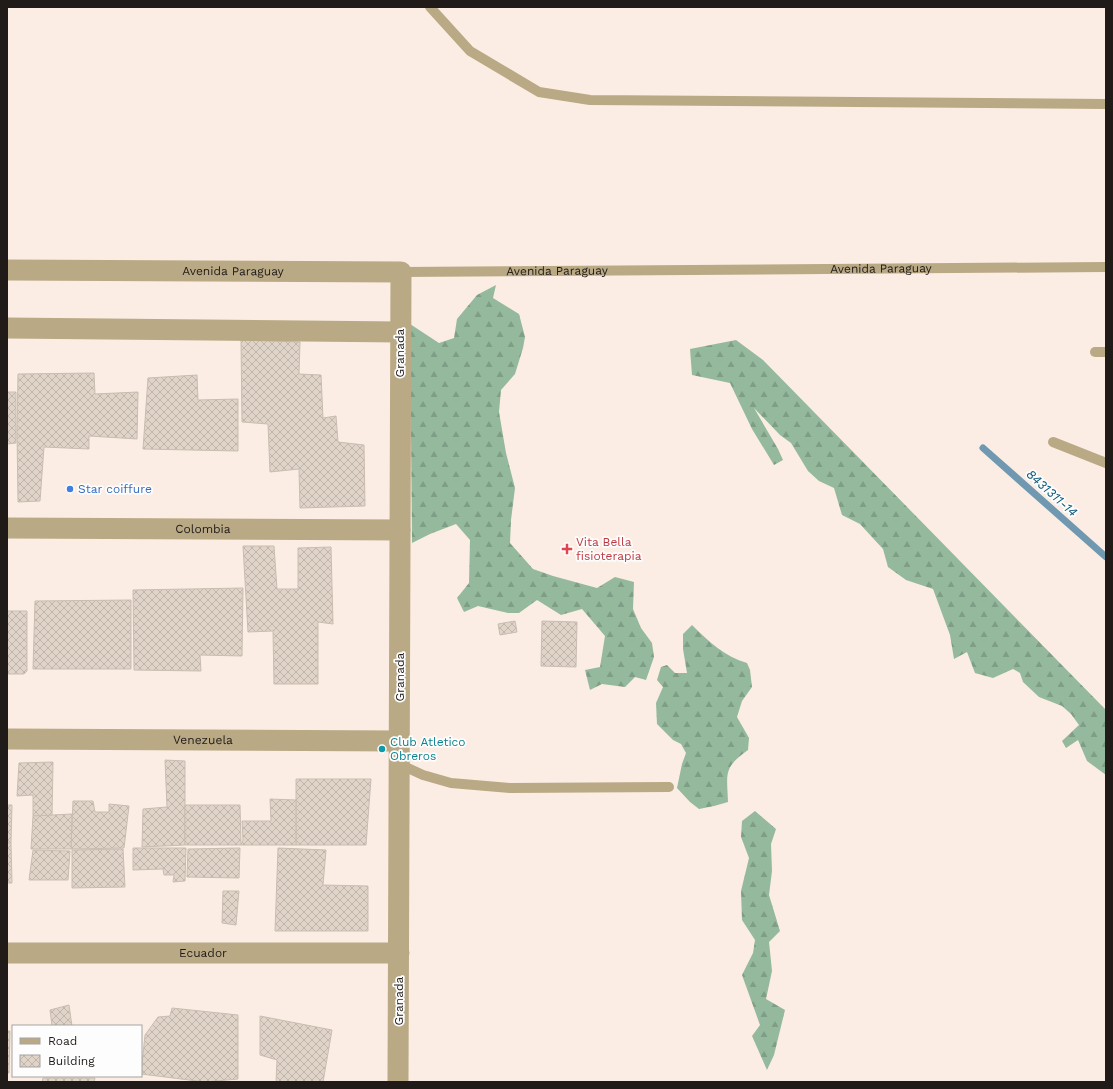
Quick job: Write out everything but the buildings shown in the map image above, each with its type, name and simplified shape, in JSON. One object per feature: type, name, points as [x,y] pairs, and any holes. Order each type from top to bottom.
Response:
[{"type":"street","name":"Avenida Paraguay","points":[[7,270],[401,272]]},
{"type":"street","name":"Granada","points":[[398,1082],[401,272]]},
{"type":"street","points":[[7,328],[400,332]]},
{"type":"street","name":"Colombia","points":[[7,528],[400,530]]},
{"type":"street","name":"Venezuela","points":[[7,739],[400,740]]},
{"type":"street","name":"Ecuador","points":[[7,953],[399,953]]},
{"type":"lane","points":[[430,7],[470,51],[539,92],[590,100],[1106,104]]},
{"type":"lane","name":"Avenida Paraguay","points":[[401,272],[1106,267]]},
{"type":"lane","points":[[1095,352],[1106,352]]},
{"type":"lane","points":[[1053,442],[1106,463]]},
{"type":"lane","points":[[400,764],[423,775],[452,783],[510,788],[669,788]]},
{"type":"green space","points":[[496,285],[493,298],[519,314],[525,337],[515,374],[501,390],[499,412],[506,453],[515,488],[510,543],[533,569],[553,576],[597,588],[615,577],[634,582],[633,609],[641,628],[652,643],[654,657],[646,680],[635,677],[625,687],[602,684],[590,690],[585,670],[600,667],[605,636],[582,609],[561,615],[537,600],[519,613],[508,613],[478,606],[464,612],[457,598],[469,583],[470,540],[456,524],[412,543],[410,324],[439,343],[454,338],[457,319],[477,295]]},
{"type":"green space","points":[[736,340],[763,360],[1106,710],[1106,775],[1087,761],[1078,740],[1066,748],[1062,741],[1079,725],[1071,714],[1062,706],[1039,697],[1023,682],[1020,673],[1013,669],[993,678],[975,673],[967,652],[954,659],[950,635],[933,589],[906,580],[888,567],[883,549],[860,524],[842,515],[834,488],[819,481],[808,471],[791,443],[780,435],[754,408],[783,460],[774,465],[752,429],[730,383],[692,375],[690,349]]},
{"type":"green space","points":[[692,625],[724,653],[747,663],[750,670],[752,687],[742,701],[737,717],[749,738],[748,750],[734,762],[728,772],[728,802],[699,809],[677,788],[686,753],[681,744],[673,740],[657,724],[656,703],[663,687],[657,680],[661,667],[667,665],[675,673],[687,673],[683,649],[683,634]]},
{"type":"green space","points":[[755,811],[776,829],[771,844],[772,871],[769,895],[780,931],[769,942],[772,971],[766,999],[785,1010],[774,1055],[767,1070],[752,1036],[760,1025],[742,975],[753,953],[755,940],[742,920],[741,891],[749,858],[741,837],[742,821]]},
{"type":"waterway","name":"8431311-14","points":[[983,448],[1106,557]]},
{"type":"place","name":"Star coiffure","points":[[70,489]]},
{"type":"place","name":"Vita Bella fisioterapia","points":[[567,549]]},
{"type":"place","name":"Club Atletico Obreros","points":[[382,749]]}]
